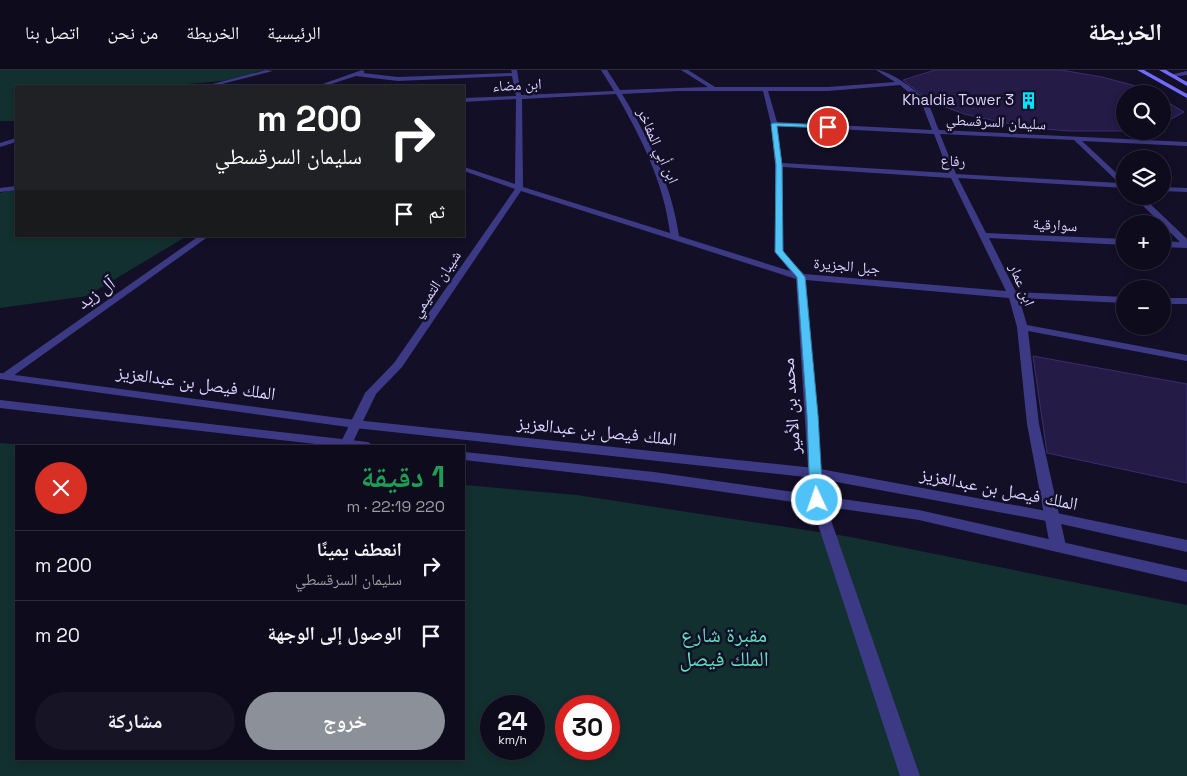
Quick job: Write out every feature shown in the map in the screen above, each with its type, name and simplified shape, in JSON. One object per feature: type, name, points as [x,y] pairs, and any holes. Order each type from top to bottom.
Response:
[{"type":"main road","points":[[1140,70],[1187,96]]},
{"type":"main road","points":[[1162,70],[1187,84]]},
{"type":"street","points":[[212,85],[269,70]]},
{"type":"street","points":[[323,85],[366,70]]},
{"type":"street","name":"ابن أبي المفاخر","points":[[604,70],[619,92],[653,159],[675,222],[675,237]]},
{"type":"street","points":[[684,70],[714,89]]},
{"type":"street","name":"ابن عمار","points":[[879,70],[901,83],[925,103],[953,175],[1013,294],[1022,327],[1033,424],[1058,546]]},
{"type":"street","points":[[355,74],[398,78],[514,72],[519,98],[519,188]]},
{"type":"street","points":[[1172,75],[1187,73]]},
{"type":"street","name":"ابن مضاء","points":[[465,100],[714,89],[828,89],[901,83]]},
{"type":"street","points":[[765,89],[774,124],[779,165],[779,252],[801,277]]},
{"type":"street","name":"سليمان السرقسطي","points":[[774,124],[1187,144]]},
{"type":"street","points":[[1075,138],[1116,177]]},
{"type":"street","points":[[0,145],[15,140]]},
{"type":"street","name":"رفاع","points":[[779,165],[1116,184]]},
{"type":"street","name":"جبل الجزيرة","points":[[465,168],[519,188],[801,277],[1013,294],[1116,300]]},
{"type":"street","points":[[0,190],[15,188]]},
{"type":"street","name":"شيبان التميمي","points":[[346,444],[371,393],[398,365],[519,188]]},
{"type":"street","points":[[1171,189],[1187,190]]},
{"type":"street","points":[[1146,205],[1187,245]]},
{"type":"street","name":"سوارقية","points":[[983,235],[1116,242]]},
{"type":"street","name":"آل زيد","points":[[3,376],[204,237]]},
{"type":"street","points":[[1171,244],[1187,245]]},
{"type":"street","name":"محمد بن الأمير","points":[[801,277],[817,500],[910,776]]},
{"type":"street","points":[[1171,301],[1187,301]]},
{"type":"street","points":[[1022,327],[1187,358]]},
{"type":"street","name":"الملك فيصل بن عبدالعزيز","points":[[3,376],[356,424],[815,473],[1052,517],[1187,546]]},
{"type":"street","points":[[0,404],[357,445]]},
{"type":"street","points":[[465,456],[654,477],[919,515],[1187,576]]},
{"type":"green space","points":[[0,70],[264,70],[223,81],[176,85],[15,85],[15,121],[0,121]]},
{"type":"green space","points":[[15,188],[15,237],[185,237],[87,296],[0,308],[0,193]]},
{"type":"green space","name":"مقبرة شارع الملك فيصل","points":[[0,443],[25,445],[15,445],[15,760],[465,760],[465,485],[577,495],[851,537],[1187,605],[1187,776],[0,776]]},
{"type":"building","name":"Khaldia Tower 3","points":[[935,70],[1061,70],[1102,77],[1132,85],[1116,85],[1116,131],[1070,131],[1032,128],[964,114],[925,97],[903,80]]},
{"type":"building","points":[[1171,104],[1184,112],[1171,119]]},
{"type":"building","points":[[1033,356],[1187,384],[1187,483],[1047,453]]},
{"type":"place","name":"Khaldia Tower 3","points":[[1028,100]]},
{"type":"route","points":[[817,500],[801,277],[779,252],[779,165],[774,124],[828,127]]}]
